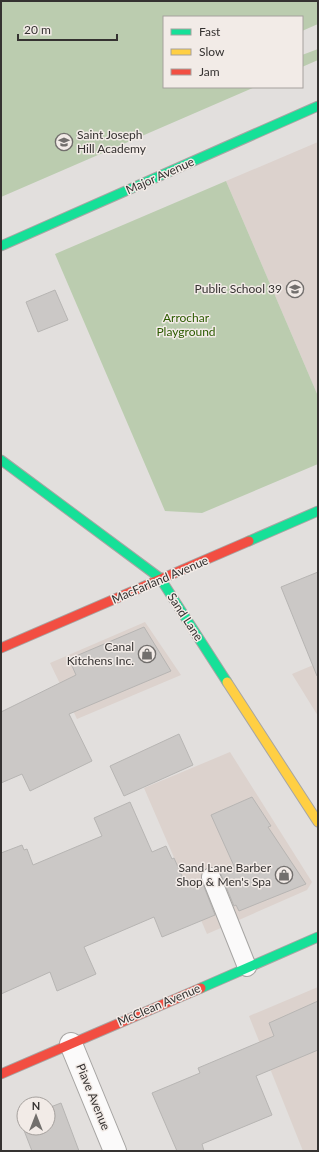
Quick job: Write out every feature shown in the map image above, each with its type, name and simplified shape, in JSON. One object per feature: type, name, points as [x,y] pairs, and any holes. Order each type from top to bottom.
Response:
[{"type":"street","name":"Major Avenue","points":[[1,246],[318,106]]},
{"type":"street","name":"Sand Lane","points":[[1,460],[160,578],[318,822]]},
{"type":"street","name":"MacFarland Avenue","points":[[1,648],[318,511]]},
{"type":"street","name":"McClean Avenue","points":[[1,1074],[318,937]]},
{"type":"street","name":"Piave Avenue","points":[[70,1044],[115,1151]]},
{"type":"lane","points":[[211,877],[247,967]]},
{"type":"shaded area","name":"Public School 39","points":[[318,142],[318,396],[226,181]]},
{"type":"shaded area","points":[[145,622],[181,675],[77,719],[50,663]]},
{"type":"shaded area","points":[[318,663],[318,716],[292,674]]},
{"type":"shaded area","points":[[230,752],[312,882],[307,890],[207,934],[144,788]]},
{"type":"shaded area","points":[[318,987],[318,1151],[303,1151],[249,1016]]},
{"type":"green space","name":"Saint Joseph Hill Academy","points":[[1,1],[318,1],[318,24],[303,31],[303,16],[163,16],[163,88],[253,88],[1,197]]},
{"type":"green space","points":[[318,49],[318,60],[303,67],[303,55]]},
{"type":"green space","name":"Arrochar Playground","points":[[226,181],[318,396],[318,464],[202,513],[165,511],[55,254]]},
{"type":"building","points":[[55,290],[68,320],[38,332],[26,302]]},
{"type":"building","points":[[318,572],[318,676],[317,676],[281,587]]},
{"type":"building","points":[[144,627],[171,671],[69,714],[92,761],[30,791],[22,774],[1,783],[1,712],[76,675],[69,659]]},
{"type":"building","points":[[179,734],[193,765],[124,796],[110,766]]},
{"type":"building","points":[[252,797],[271,826],[268,827],[306,884],[239,911],[236,905],[234,906],[220,872],[234,866],[211,815]]},
{"type":"building","points":[[130,802],[152,852],[166,846],[172,859],[174,858],[186,885],[201,879],[215,915],[162,937],[154,917],[84,947],[96,974],[57,991],[50,972],[1,994],[1,853],[22,845],[24,850],[27,849],[33,865],[102,836],[94,818]]},
{"type":"building","points":[[318,1001],[318,1050],[256,1076],[272,1115],[202,1144],[204,1151],[177,1151],[152,1093],[200,1073],[198,1068],[274,1036],[269,1023]]},
{"type":"building","points":[[61,1103],[79,1151],[32,1151],[26,1136],[56,1136],[56,1105]]},
{"type":"traffic: fast","points":[[1,246],[318,106]]},
{"type":"traffic: fast","points":[[1,460],[160,578],[227,682]]},
{"type":"traffic: fast","points":[[249,541],[318,511]]},
{"type":"traffic: fast","points":[[201,988],[318,937]]},
{"type":"traffic: slow","points":[[227,682],[318,822]]},
{"type":"traffic: jam","points":[[1,648],[249,541]]},
{"type":"traffic: jam","points":[[1,1074],[201,988]]},
{"type":"place","name":"Saint Joseph Hill Academy","points":[[64,142]]},
{"type":"place","name":"Public School 39","points":[[295,289]]},
{"type":"place","name":"Canal Kitchens Inc.","points":[[147,654]]},
{"type":"place","name":"Sand Lane Barber Shop & Men's Spa","points":[[284,875]]}]
